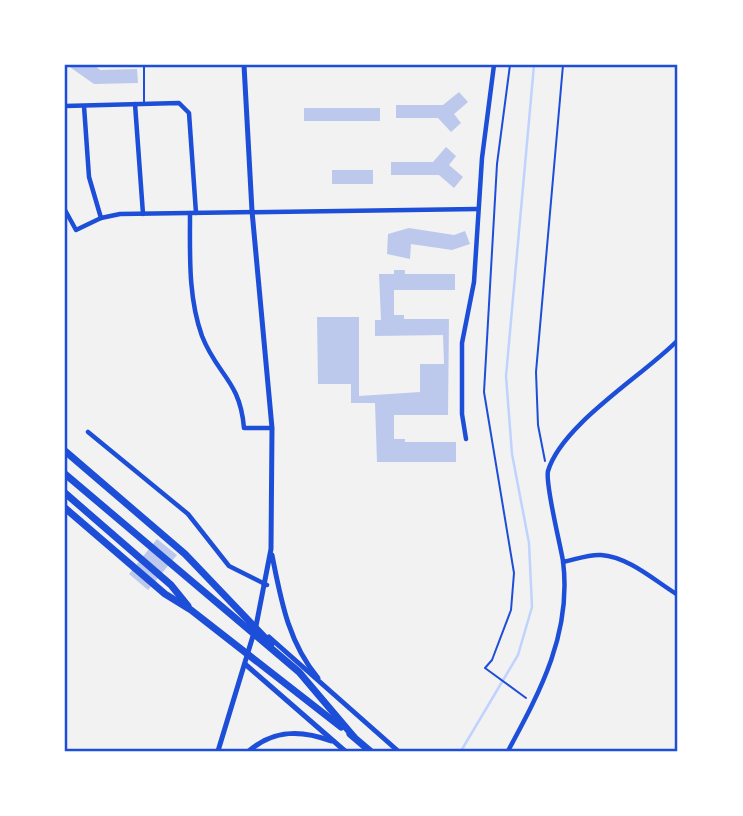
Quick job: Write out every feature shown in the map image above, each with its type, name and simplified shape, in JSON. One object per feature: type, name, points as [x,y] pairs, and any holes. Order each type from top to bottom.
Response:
[{"type":"highway","points":[[65,451],[185,554],[299,672],[354,737]]},
{"type":"highway","points":[[65,474],[299,672]]},
{"type":"highway","points":[[65,493],[171,585],[191,610]]},
{"type":"highway","points":[[65,508],[165,594],[191,610],[370,751]]},
{"type":"main road","points":[[218,751],[267,585],[271,550],[272,428],[252,211],[244,65]]},
{"type":"main road","points":[[271,550],[286,617],[299,651],[316,676],[353,713]]},
{"type":"main road","points":[[256,626],[398,751]]},
{"type":"main road","points":[[245,664],[345,751]]},
{"type":"main road","points":[[249,751],[278,736],[305,732],[335,743]]},
{"type":"street","points":[[466,439],[461,414],[462,343],[474,282],[478,209],[494,65]]},
{"type":"street","points":[[65,106],[179,103],[187,109],[193,213],[191,290],[204,340],[237,393],[244,428],[272,428]]},
{"type":"street","points":[[135,104],[142,214]]},
{"type":"street","points":[[85,106],[89,177],[101,218]]},
{"type":"street","points":[[65,210],[76,230],[101,218],[142,214],[478,209]]},
{"type":"street","points":[[508,751],[552,663],[560,634],[565,599],[563,562],[548,473],[566,442],[618,390],[678,340]]},
{"type":"street","points":[[88,432],[188,514],[229,566],[267,585]]},
{"type":"street","points":[[563,562],[597,555],[610,556],[626,562],[678,595]]},
{"type":"lane","points":[[144,65],[144,104]]},
{"type":"path","points":[[510,65],[497,164],[484,392],[514,573],[511,610],[492,660],[485,668],[533,704]]},
{"type":"path","points":[[548,473],[538,425],[536,372],[563,65]]},
{"type":"building","points":[[67,65],[94,65],[100,70],[137,69],[138,83],[94,84]]},
{"type":"building","points":[[459,92],[468,102],[454,114],[461,123],[451,132],[438,118],[396,118],[396,105],[443,105]]},
{"type":"building","points":[[304,108],[380,108],[380,121],[304,121]]},
{"type":"building","points":[[446,147],[456,156],[449,165],[463,177],[454,188],[439,175],[391,175],[391,162],[433,162]]},
{"type":"building","points":[[332,170],[373,170],[373,184],[332,184]]},
{"type":"building","points":[[409,228],[454,235],[465,231],[470,244],[452,250],[411,244],[410,259],[387,254],[388,234]]},
{"type":"building","points":[[394,270],[405,270],[405,274],[455,274],[455,290],[394,290],[394,315],[404,315],[404,319],[449,319],[448,415],[394,415],[394,439],[405,439],[405,442],[456,442],[456,462],[377,462],[375,403],[351,403],[351,384],[318,384],[317,317],[359,317],[359,396],[420,392],[420,364],[444,364],[443,335],[375,336],[375,320],[381,320],[379,274],[394,274]]},
{"type":"building","points":[[157,539],[177,555],[148,590],[129,574]]},
{"type":"waterway","points":[[461,751],[518,655],[532,607],[529,543],[512,454],[506,376],[534,65]]}]
